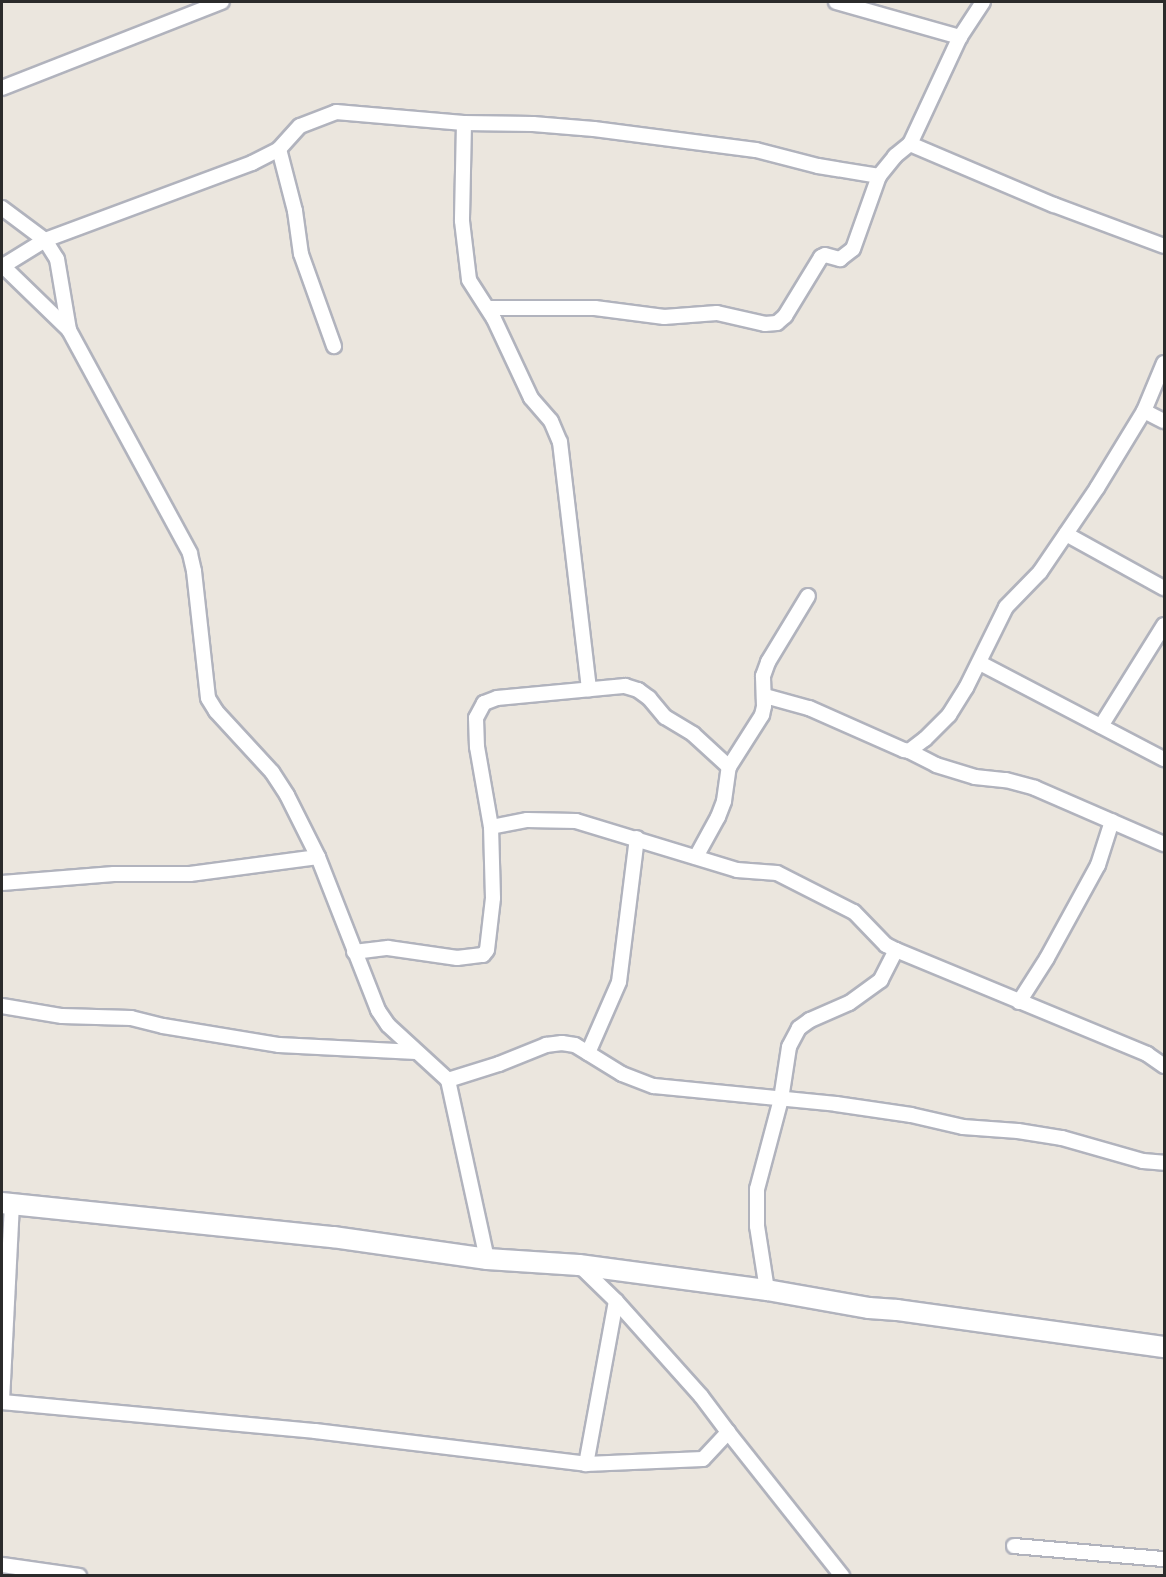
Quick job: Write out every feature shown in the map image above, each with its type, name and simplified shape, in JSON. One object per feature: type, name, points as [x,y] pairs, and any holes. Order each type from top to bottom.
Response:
[{"type":"street","points":[[2,88],[222,2]]},
{"type":"street","points":[[836,2],[884,8],[960,37]]},
{"type":"street","points":[[488,308],[595,308],[664,317],[717,313],[765,324],[777,323],[785,316],[821,257],[825,255],[840,259],[853,249],[879,176],[895,156],[910,144],[960,37],[983,2]]},
{"type":"street","points":[[487,1259],[448,1080],[440,1070],[416,1052],[388,1025],[378,1010],[318,857],[279,782],[216,711],[208,698],[190,553],[69,330],[2,266],[45,240],[252,163],[279,149],[300,126],[336,111],[464,123],[533,124],[686,141],[756,150],[818,166],[879,176]]},
{"type":"street","points":[[464,123],[462,221],[467,269],[473,288],[488,308],[531,398],[551,420],[560,442],[589,689]]},
{"type":"street","points":[[910,144],[1053,205],[1164,246]]},
{"type":"street","points":[[279,149],[296,211],[301,254],[334,346]]},
{"type":"street","points":[[2,207],[45,240],[57,260],[69,330]]},
{"type":"street","points":[[909,751],[949,715],[980,663],[1006,607],[1030,585],[1066,534],[1144,411],[1164,363]]},
{"type":"street","points":[[1144,411],[1164,421]]},
{"type":"street","points":[[1066,534],[1164,588]]},
{"type":"street","points":[[696,858],[724,801],[729,767],[762,715],[765,696],[763,676],[768,662],[808,596]]},
{"type":"street","points":[[1101,726],[1164,625]]},
{"type":"street","points":[[980,663],[1164,759]]},
{"type":"street","points":[[354,952],[388,948],[457,958],[483,955],[490,938],[493,898],[491,827],[477,747],[476,718],[484,703],[497,698],[625,686],[638,690],[649,698],[665,717],[693,734],[729,767]]},
{"type":"street","points":[[765,696],[809,708],[936,765],[975,777],[1006,780],[1035,788],[1164,844]]},
{"type":"street","points":[[491,827],[528,820],[558,819],[599,826],[736,870],[777,873],[854,912],[886,945],[896,950],[1147,1054],[1164,1066]]},
{"type":"street","points":[[1019,1002],[1047,958],[1098,865],[1112,821]]},
{"type":"street","points":[[588,1053],[619,982],[637,838]]},
{"type":"street","points":[[2,883],[114,874],[190,874],[318,857]]},
{"type":"street","points":[[767,1290],[757,1227],[756,1199],[781,1099],[785,1059],[792,1038],[799,1028],[810,1020],[849,1003],[881,981],[896,950]]},
{"type":"street","points":[[2,1006],[62,1016],[131,1018],[163,1026],[279,1045],[416,1052]]},
{"type":"street","points":[[448,1080],[499,1065],[546,1045],[562,1043],[575,1045],[622,1074],[654,1086],[877,1110],[963,1127],[1018,1131],[1062,1138],[1143,1161],[1164,1163]]},
{"type":"street","points":[[729,1432],[703,1459],[586,1464],[315,1431],[2,1402],[7,1204],[333,1237],[487,1259],[579,1265],[767,1290],[869,1308],[1164,1347]]},
{"type":"street","points":[[579,1265],[615,1301],[701,1396],[842,1575]]},
{"type":"street","points":[[586,1464],[615,1301]]},
{"type":"street","points":[[1014,1546],[1164,1559]]},
{"type":"street","points":[[2,1565],[79,1575]]}]
